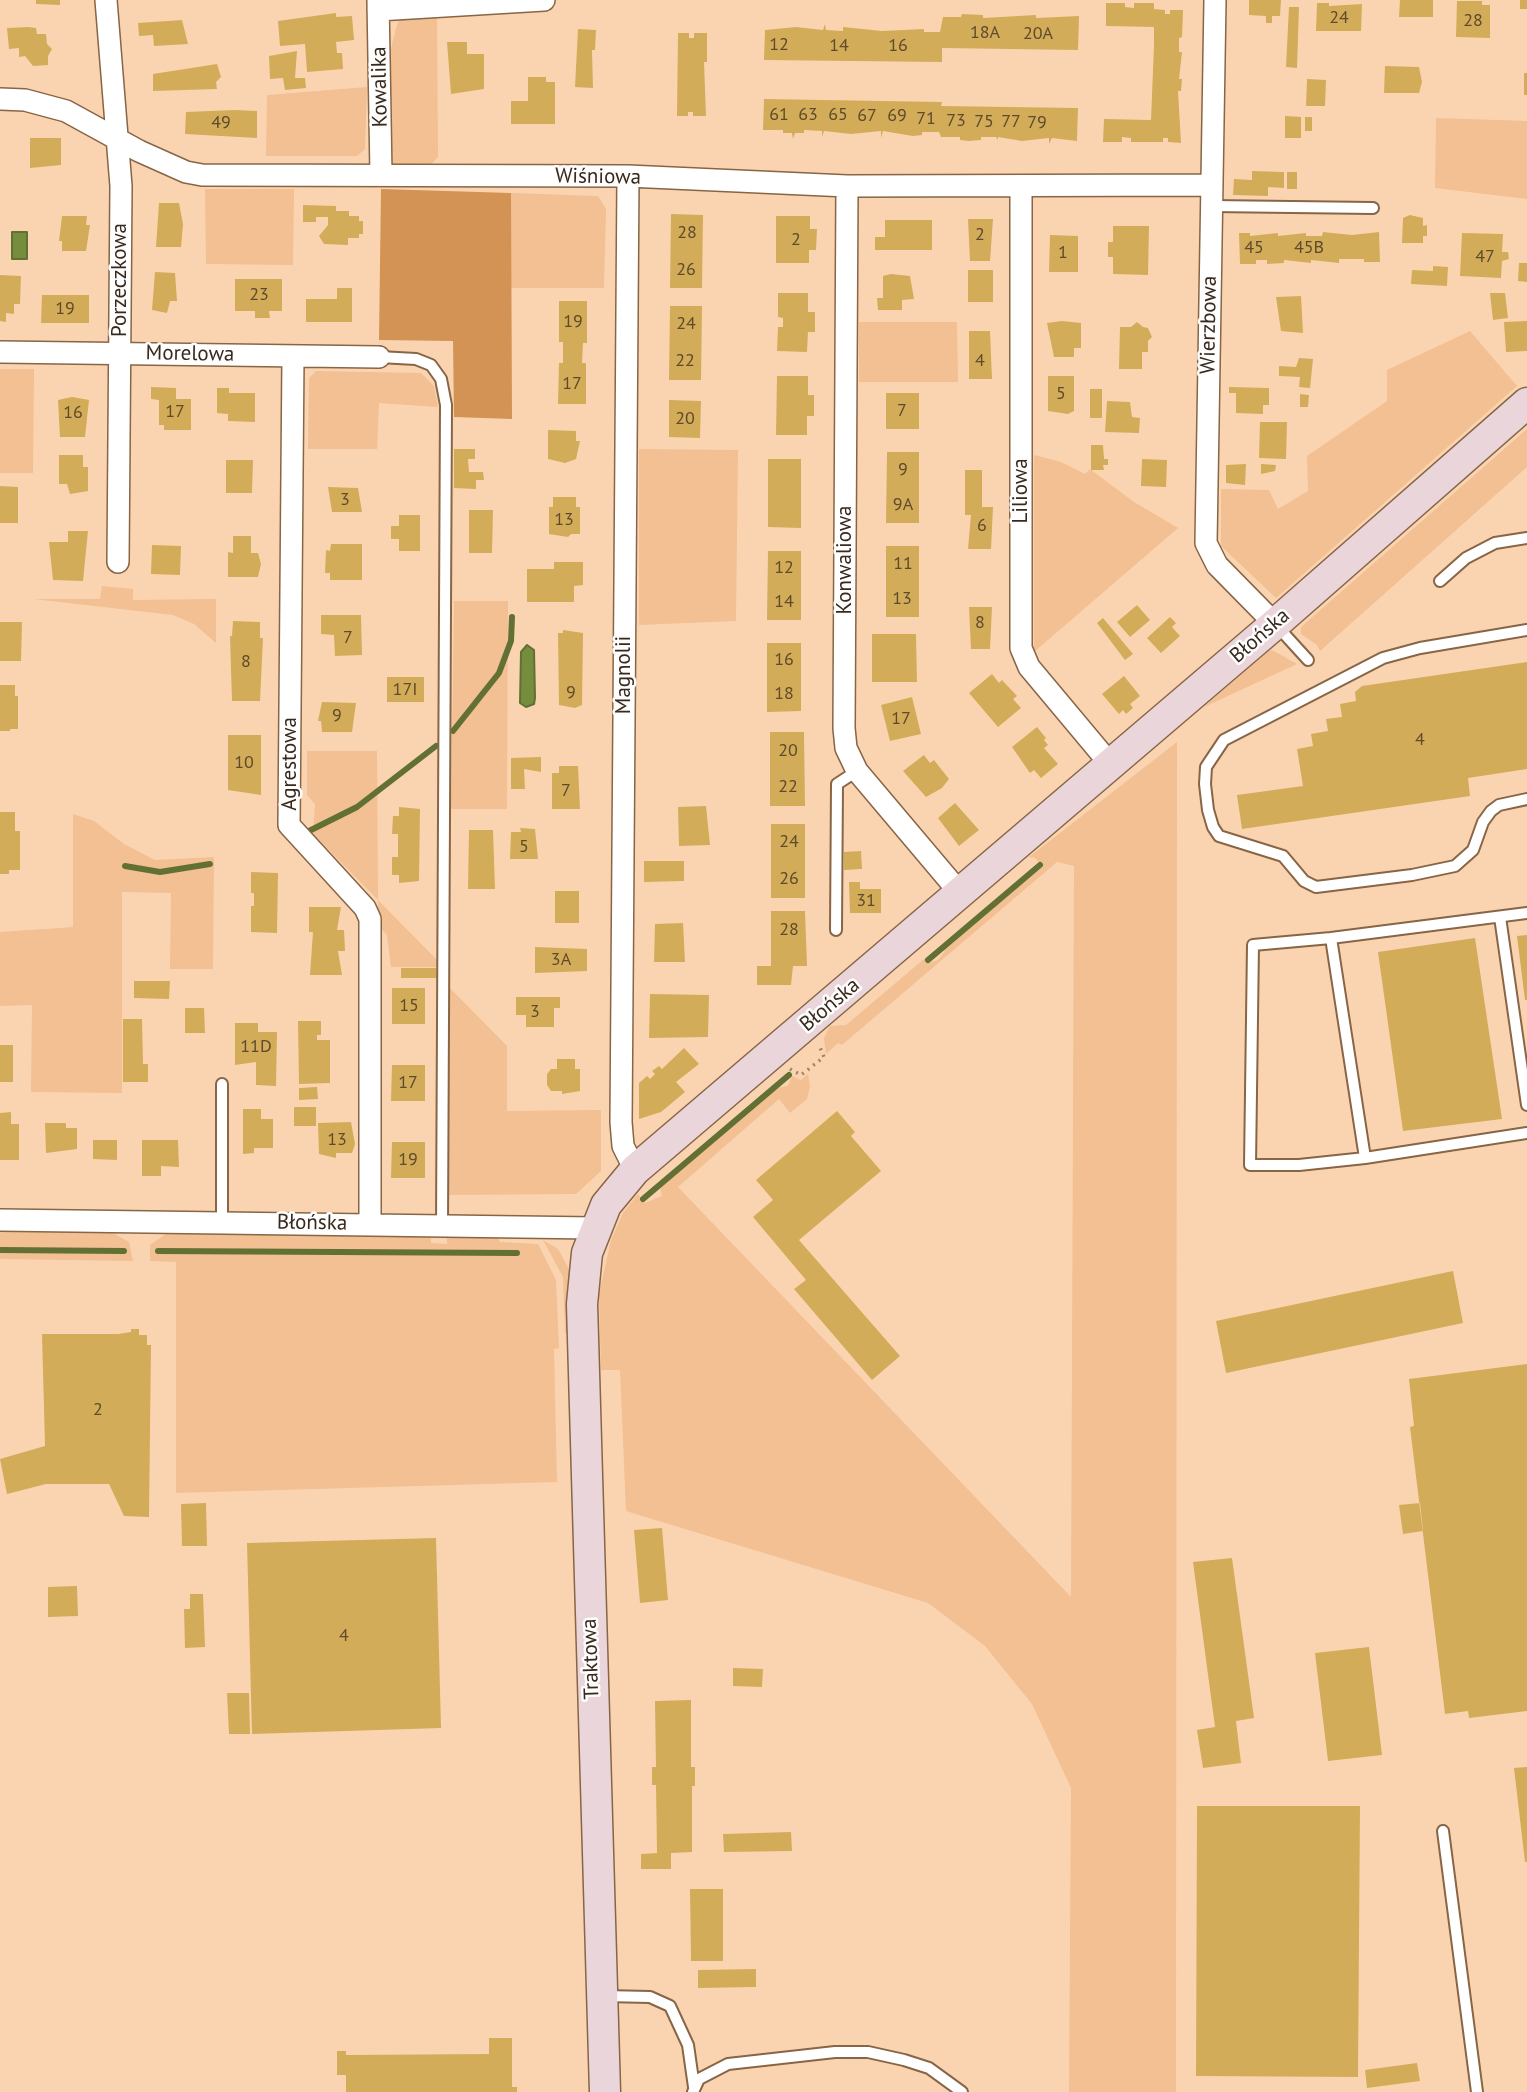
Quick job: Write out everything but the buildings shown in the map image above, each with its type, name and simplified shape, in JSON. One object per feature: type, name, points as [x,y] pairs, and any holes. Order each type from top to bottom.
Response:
[{"type":"street","name":"Porzeczkowa","points":[[106,0],[121,186],[118,562]]},
{"type":"street","points":[[378,5],[544,0]]},
{"type":"street","name":"Wierzbowa","points":[[1215,0],[1206,543],[1217,565],[1275,624]]},
{"type":"street","name":"Kowalika","points":[[378,5],[381,175]]},
{"type":"street","name":"Wiśniowa","points":[[0,99],[25,100],[65,111],[138,151],[194,174],[628,176],[847,186],[1021,186],[1211,196]]},
{"type":"street","name":"Magnolii","points":[[628,176],[621,1122],[623,1146],[635,1170]]},
{"type":"street","name":"Konwaliowa","points":[[847,186],[846,748],[857,771],[960,893]]},
{"type":"street","name":"Liliowa","points":[[1021,186],[1021,648],[1029,667],[1111,765]]},
{"type":"street","name":"Morelowa","points":[[0,352],[379,357]]},
{"type":"street","name":"Agrestowa","points":[[293,356],[289,825],[365,908],[370,919],[370,1224]]},
{"type":"street","name":"Błońska","points":[[0,1220],[594,1228],[614,1192],[635,1170],[1275,624],[1527,403]]},
{"type":"street","name":"Traktowa","points":[[594,1228],[585,1262],[582,1328],[605,2092]]},
{"type":"lane","points":[[1211,196],[1373,208]]},
{"type":"lane","points":[[379,357],[416,359],[432,365],[442,379],[446,405],[442,1225]]},
{"type":"lane","points":[[1440,581],[1466,558],[1495,543],[1526,537]]},
{"type":"lane","points":[[1275,624],[1308,660]]},
{"type":"lane","points":[[1527,630],[1420,648],[1384,659],[1224,740],[1206,767],[1205,784],[1210,819],[1219,836],[1283,856],[1304,881],[1316,887],[1412,875],[1455,866],[1473,850],[1490,811],[1499,804],[1527,799]]},
{"type":"lane","points":[[836,930],[837,784],[857,771]]},
{"type":"lane","points":[[1527,913],[1253,945],[1250,1164],[1299,1165],[1365,1158],[1527,1133]]},
{"type":"lane","points":[[1500,917],[1527,1105]]},
{"type":"lane","points":[[1331,938],[1365,1158]]},
{"type":"lane","points":[[222,1084],[222,1222]]},
{"type":"lane","points":[[1443,1831],[1477,2092]]},
{"type":"lane","points":[[603,1996],[650,1997],[670,2006],[688,2045],[694,2090]]},
{"type":"lane","points":[[694,2090],[707,2074],[728,2064],[835,2052],[868,2052],[929,2068],[961,2092]]},
{"type":"path","points":[[804,1073],[822,1058]]},
{"type":"shaded area","points":[[437,12],[438,157],[428,168],[396,166],[390,161],[388,61],[396,28],[400,18]]},
{"type":"shaded area","points":[[367,87],[365,149],[357,156],[266,156],[267,95]]},
{"type":"shaded area","points":[[1436,118],[1527,121],[1527,199],[1435,188]]},
{"type":"shaded area","points":[[205,189],[294,189],[293,265],[206,264]]},
{"type":"shaded area","points":[[381,189],[511,193],[512,419],[454,417],[453,341],[379,340]]},
{"type":"shaded area","points":[[511,193],[598,196],[606,209],[604,288],[511,288]]},
{"type":"shaded area","points":[[12,232],[27,232],[27,259],[12,259]]},
{"type":"shaded area","points":[[859,322],[957,322],[958,382],[859,382]]},
{"type":"shaded area","points":[[1470,331],[1517,386],[1276,598],[1221,546],[1221,489],[1269,490],[1278,509],[1308,491],[1307,456],[1387,401],[1387,370]]},
{"type":"shaded area","points":[[0,369],[34,369],[33,473],[0,473]]},
{"type":"shaded area","points":[[316,371],[421,373],[434,386],[438,407],[379,403],[377,449],[308,449],[309,378]]},
{"type":"shaded area","points":[[1527,429],[1527,467],[1320,651],[1317,645],[1301,634],[1301,627]]},
{"type":"shaded area","points":[[639,449],[738,450],[736,621],[639,625]]},
{"type":"shaded area","points":[[1034,455],[1061,462],[1085,474],[1090,469],[1134,502],[1178,528],[1034,652]]},
{"type":"shaded area","points":[[102,586],[133,589],[133,600],[216,599],[216,643],[194,624],[173,615],[33,599],[100,599]]},
{"type":"shaded area","points":[[454,601],[508,601],[507,809],[451,809]]},
{"type":"shaded area","points":[[527,645],[534,650],[535,698],[534,704],[526,707],[520,703],[521,652]]},
{"type":"shaded area","points":[[1272,650],[1297,664],[1204,707],[1269,651]]},
{"type":"shaded area","points":[[1177,742],[1176,2092],[1069,2092],[1071,1788],[1032,1704],[985,1646],[928,1603],[626,1511],[620,1370],[601,1370],[599,1294],[611,1240],[623,1213],[638,1194],[645,1203],[662,1196],[660,1187],[776,1088],[788,1086],[792,1076],[801,1080],[808,1074],[810,1086],[807,1099],[790,1113],[779,1099],[678,1187],[1071,1597],[1074,866],[1057,862],[842,1045],[838,1043],[826,1054],[824,1038],[830,1026],[846,1025],[924,959],[929,963],[938,960],[945,951],[943,948],[1043,867],[1035,858],[1029,857]]},
{"type":"shaded area","points":[[307,751],[377,751],[378,900],[313,834],[315,804],[307,795]]},
{"type":"shaded area","points":[[73,814],[94,821],[124,844],[155,860],[214,857],[213,969],[170,969],[171,893],[122,892],[122,1093],[31,1092],[32,1005],[0,1006],[0,932],[73,927]]},
{"type":"shaded area","points":[[378,900],[438,961],[437,967],[391,967],[387,935],[379,927]]},
{"type":"shaded area","points":[[446,984],[507,1046],[507,1111],[601,1110],[601,1171],[576,1194],[449,1195]]},
{"type":"shaded area","points":[[0,1231],[113,1233],[129,1242],[133,1261],[0,1259]]},
{"type":"shaded area","points":[[167,1233],[431,1236],[431,1243],[447,1244],[447,1236],[497,1236],[500,1242],[538,1244],[556,1280],[559,1348],[554,1349],[557,1482],[176,1493],[176,1262],[150,1261],[150,1245]]},
{"type":"shaded area","points":[[543,1240],[558,1249],[569,1269],[572,1334],[565,1333],[563,1277]]},
{"type":"waterway","points":[[453,731],[499,673],[511,641],[512,617]]},
{"type":"waterway","points":[[305,833],[357,807],[436,746]]},
{"type":"waterway","points":[[125,866],[160,872],[210,864]]},
{"type":"waterway","points":[[928,960],[1040,865]]},
{"type":"waterway","points":[[643,1199],[789,1075]]},
{"type":"waterway","points":[[0,1250],[124,1251]]},
{"type":"waterway","points":[[158,1251],[517,1253]]}]
